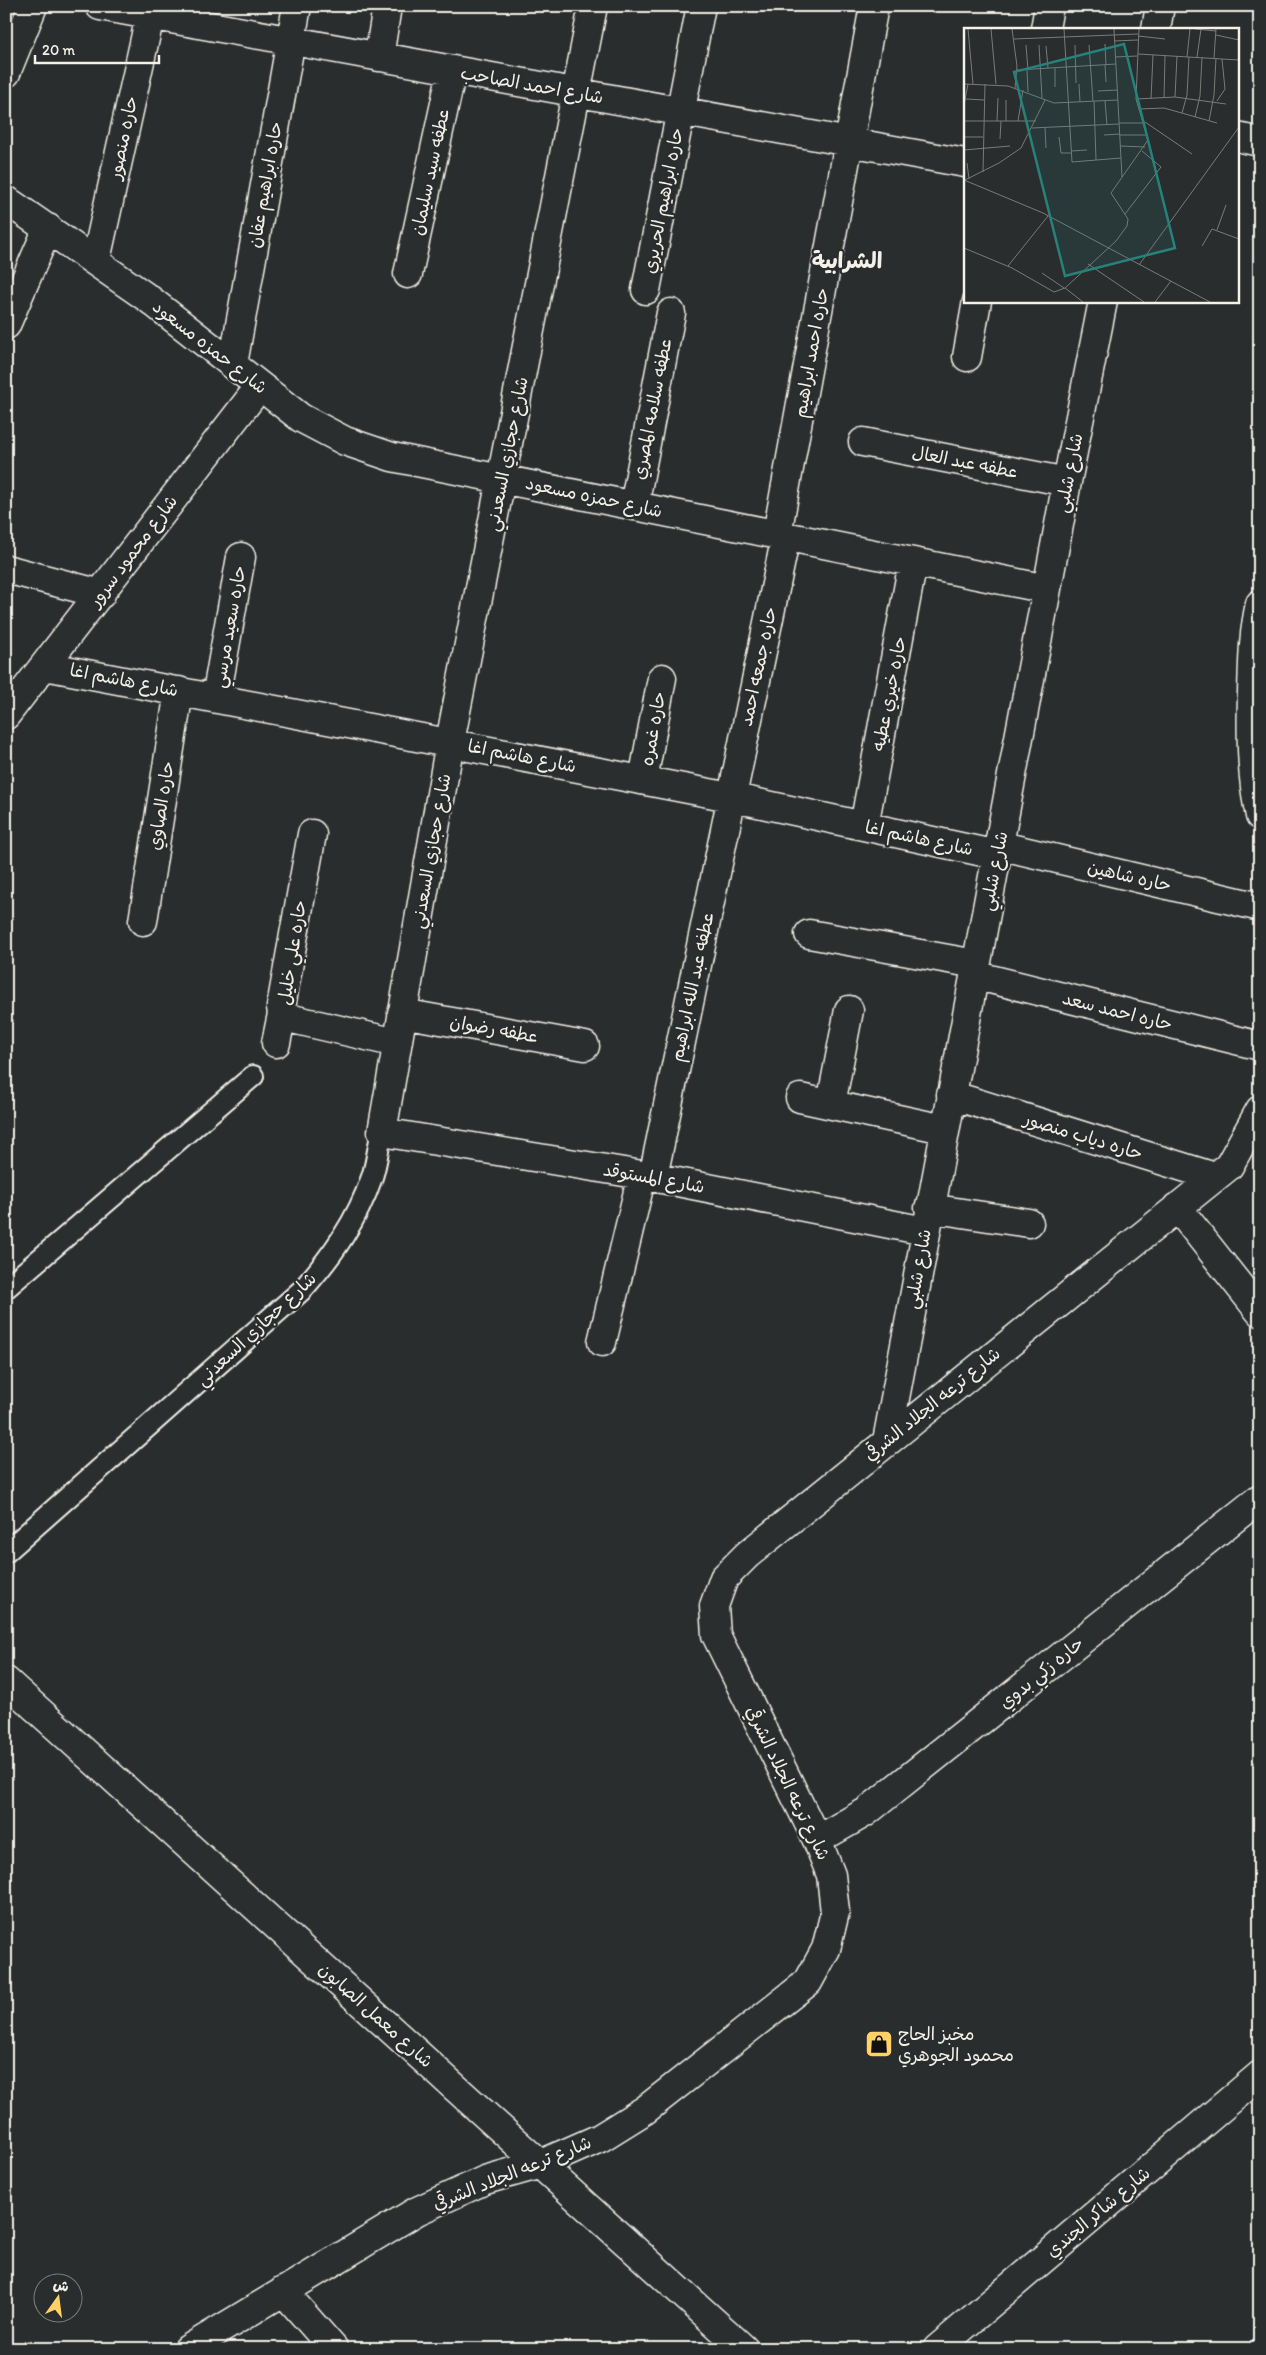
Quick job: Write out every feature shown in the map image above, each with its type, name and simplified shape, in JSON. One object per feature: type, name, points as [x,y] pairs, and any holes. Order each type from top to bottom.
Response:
[{"type":"street","points":[[6,73],[33,6]]},
{"type":"street","name":"شارع احمد الصاحب","points":[[100,6],[155,13],[291,42],[964,163]]},
{"type":"street","name":"حاره ابراهيم عفان","points":[[233,364],[297,6]]},
{"type":"street","points":[[379,57],[388,6]]},
{"type":"street","name":"شارع حجازي السعدني","points":[[382,1132],[450,742],[594,6]]},
{"type":"street","name":"حاره ابراهيم الحريري","points":[[646,290],[701,6]]},
{"type":"street","name":"حاره احمد ابراهيم","points":[[781,535],[874,6]]},
{"type":"street","points":[[1045,28],[1049,6]]},
{"type":"street","points":[[1156,28],[1160,6]]},
{"type":"street","name":"حاره منصور","points":[[96,260],[155,13]]},
{"type":"street","name":"عطفه سيد سليمان","points":[[408,274],[452,70]]},
{"type":"street","points":[[1238,137],[1260,142]]},
{"type":"street","name":"شارع حمزه مسعود","points":[[6,200],[96,260],[301,418],[345,441],[392,457],[1047,589]]},
{"type":"street","points":[[6,325],[48,228]]},
{"type":"street","points":[[967,357],[977,302]]},
{"type":"street","name":"شارع شلبي","points":[[887,1440],[944,1129],[1103,302]]},
{"type":"street","name":"عطفه سلامه المصري","points":[[634,506],[671,313]]},
{"type":"street","name":"شارع محمود سرور","points":[[6,715],[46,666],[260,386]]},
{"type":"street","name":"عطفه عبد العال","points":[[863,442],[1067,482]]},
{"type":"street","name":"حاره جمعه احمد","points":[[730,797],[781,535]]},
{"type":"street","name":"حاره سعيد مرسي","points":[[216,698],[242,557]]},
{"type":"street","name":"حاره خيري عطيه","points":[[864,826],[913,562]]},
{"type":"street","points":[[6,569],[101,594]]},
{"type":"street","points":[[1260,604],[1257,633],[1255,793],[1260,816]]},
{"type":"street","name":"شارع هاشم اغا","points":[[46,666],[450,742],[730,797],[864,826],[998,850]]},
{"type":"street","name":"حاره غمره","points":[[644,780],[662,678]]},
{"type":"street","name":"حاره الصاوي","points":[[143,921],[179,691]]},
{"type":"street","name":"عطفه عبد الله ابراهيم","points":[[602,1342],[647,1176],[730,797]]},
{"type":"street","name":"حاره علي خليل","points":[[312,834],[281,1007],[282,1014],[288,1018],[397,1042]]},
{"type":"street","name":"حاره شاهين","points":[[998,850],[1260,907]]},
{"type":"street","name":"حاره احمد سعد","points":[[810,934],[975,970],[1260,1046]]},
{"type":"street","points":[[831,1104],[849,1010]]},
{"type":"street","name":"عطفه رضوان","points":[[402,1013],[585,1046]]},
{"type":"street","points":[[276,1043],[282,1014]]},
{"type":"street","name":"حاره دياب منصور","points":[[951,1095],[1215,1177]]},
{"type":"street","points":[[800,1098],[944,1129]]},
{"type":"street","name":"شارع ترعه الجلاد الشرقي","points":[[188,2349],[417,2211],[486,2180],[541,2164],[600,2138],[645,2110],[808,1982],[826,1949],[835,1912],[831,1875],[817,1840],[716,1635],[714,1606],[724,1578],[747,1556],[887,1440],[1229,1166],[1260,1110]]},
{"type":"street","name":"شارع المستوقد","points":[[382,1132],[927,1220],[1029,1223]]},
{"type":"street","points":[[1177,1207],[1260,1312]]},
{"type":"street","name":"حاره زكي بدوي","points":[[817,1840],[866,1812],[1260,1498]]},
{"type":"street","name":"شارع معمل الصابون","points":[[6,1681],[744,2349]]},
{"type":"street","name":"شارع شاكر الجندي","points":[[937,2349],[1260,2075]]},
{"type":"street","points":[[283,2291],[334,2349]]},
{"type":"lane","points":[[6,1288],[254,1076]]},
{"type":"lane","name":"شارع حجازي السعدني","points":[[6,1552],[302,1290],[332,1256],[355,1218],[372,1176],[382,1132]]},
{"type":"place","name":"مخبز الحاج محمود الجوهري","points":[[879,2044]]},
{"type":"district","name":"الشرابية","points":[[847,260]]}]
